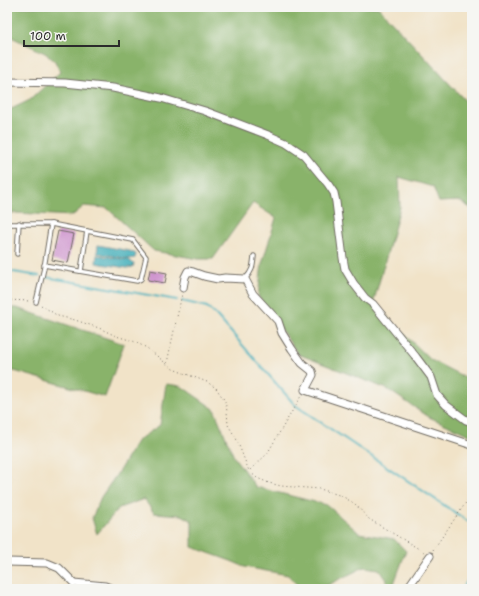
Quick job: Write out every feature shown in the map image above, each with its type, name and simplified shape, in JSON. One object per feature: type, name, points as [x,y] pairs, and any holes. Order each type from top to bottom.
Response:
[{"type":"street","points":[[7,82],[78,84],[113,88],[161,98],[268,135],[286,143],[304,155],[328,184],[334,194],[342,258],[345,268],[354,284],[365,298],[373,304],[416,356],[431,377],[437,395],[446,405],[466,420],[472,422]]},
{"type":"street","points":[[183,288],[184,277],[188,271],[218,279],[245,279],[253,294],[278,321],[285,338],[302,363],[312,371],[312,375],[305,390],[472,445]]},
{"type":"street","points":[[407,589],[430,556]]},
{"type":"street","points":[[7,562],[47,563],[60,568],[74,583],[105,586],[112,589]]},
{"type":"lane","points":[[17,254],[19,223]]},
{"type":"lane","points":[[7,224],[50,224],[133,240],[146,257],[141,279],[137,281],[44,265]]},
{"type":"lane","points":[[36,302],[44,265],[50,224]]},
{"type":"lane","points":[[81,271],[87,231]]},
{"type":"lane","points":[[245,279],[253,267],[254,256]]},
{"type":"path","points":[[166,364],[183,288]]},
{"type":"path","points":[[7,300],[36,302],[58,316],[75,320],[133,341],[147,348],[173,369],[207,382],[216,388],[224,401],[228,425],[236,438],[249,471],[257,478],[281,486],[320,489],[342,496],[354,504],[369,519],[430,556],[472,494]]},
{"type":"path","points":[[249,471],[267,454],[305,390]]},
{"type":"green space","points":[[7,7],[378,7],[472,108],[472,209],[460,201],[439,202],[433,187],[399,177],[400,207],[373,304],[431,360],[466,378],[472,362],[472,436],[429,417],[387,389],[298,354],[258,296],[262,264],[276,218],[253,203],[213,259],[198,259],[154,251],[107,208],[84,206],[72,216],[7,213],[7,111],[30,100],[60,72],[55,61],[45,53],[7,35]]},
{"type":"green space","points":[[7,308],[17,308],[124,344],[105,397],[14,371],[7,372]]},
{"type":"green space","points":[[166,384],[181,386],[214,409],[234,457],[256,487],[327,505],[359,533],[394,539],[406,551],[392,589],[384,589],[387,580],[379,569],[364,567],[326,586],[301,589],[288,575],[245,567],[192,547],[192,521],[182,515],[154,513],[144,499],[119,508],[97,534],[92,518],[101,497],[138,440],[160,425]]},
{"type":"water","points":[[98,245],[130,251],[136,254],[135,258],[129,259],[97,253]]},
{"type":"water","points":[[97,255],[129,260],[134,264],[133,267],[127,268],[96,263]]},
{"type":"building","points":[[58,231],[74,234],[68,263],[52,260]]},
{"type":"building","points":[[150,270],[167,273],[165,283],[148,280]]},
{"type":"waterway","points":[[7,271],[39,276]]},
{"type":"waterway","points":[[45,277],[177,300]]},
{"type":"waterway","points":[[182,301],[207,307],[216,315],[295,405],[472,524]]},
{"type":"waterway","points":[[462,589],[472,574]]}]
